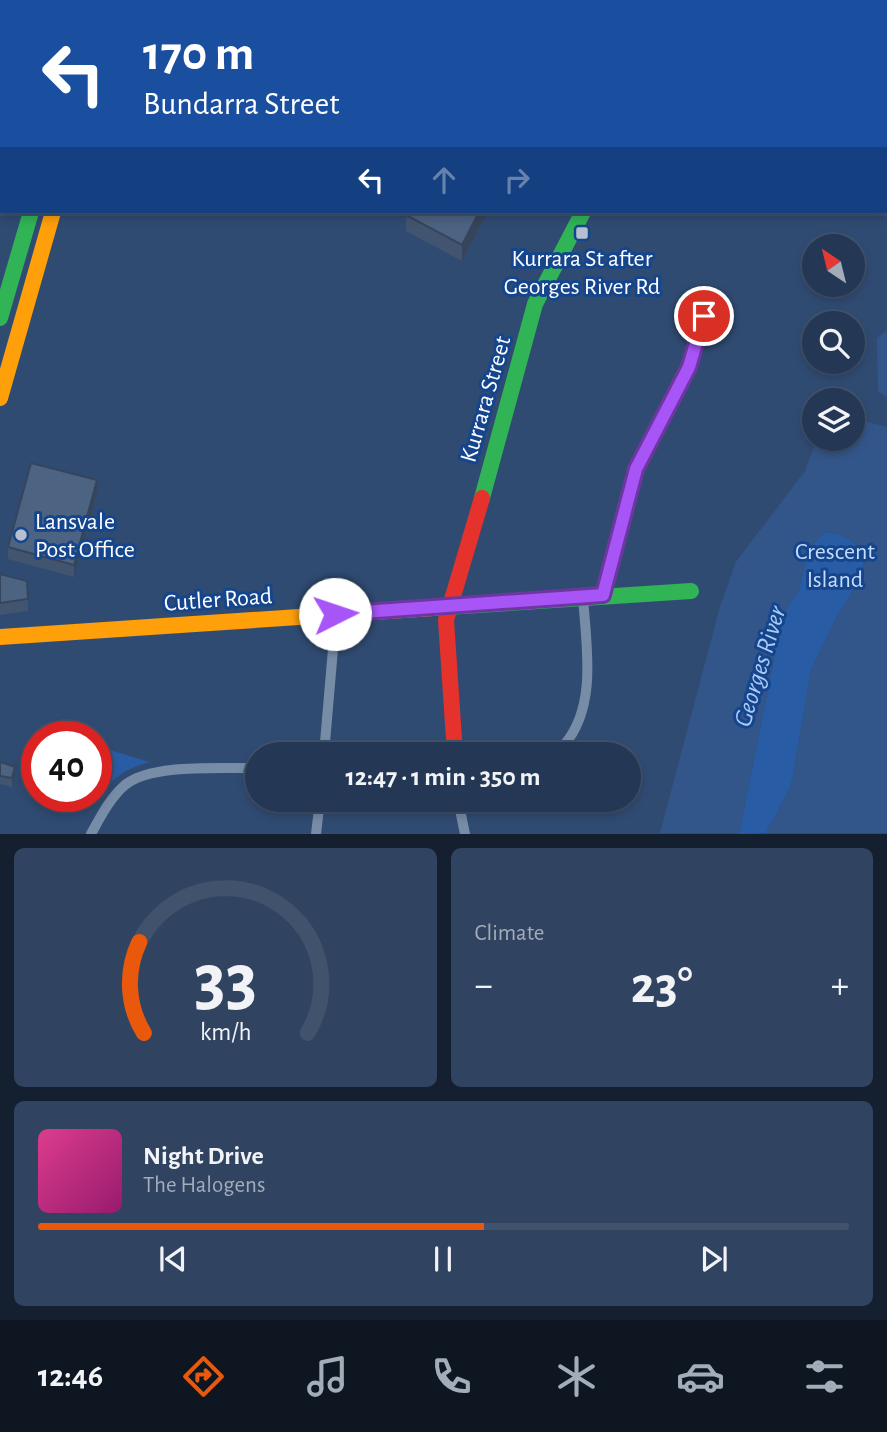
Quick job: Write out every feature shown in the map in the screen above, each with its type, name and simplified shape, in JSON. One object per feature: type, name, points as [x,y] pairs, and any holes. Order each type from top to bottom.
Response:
[{"type":"main road","points":[[0,318],[30,214]]},
{"type":"main road","points":[[0,398],[52,214]]},
{"type":"main road","name":"Kurrara Street","points":[[454,742],[446,620],[535,304],[582,214]]},
{"type":"main road","name":"Cutler Road","points":[[0,637],[691,591]]},
{"type":"street","points":[[603,595],[636,469],[689,367],[704,316]]},
{"type":"street","points":[[567,742],[578,720],[587,682],[583,597]]},
{"type":"street","points":[[325,742],[335,614]]},
{"type":"street","points":[[91,834],[117,793],[139,776],[155,771],[245,768]]},
{"type":"street","points":[[316,834],[319,812]]},
{"type":"street","points":[[460,812],[465,834]]},
{"type":"green space","name":"Crescent Island","points":[[825,532],[848,538],[861,549],[865,554],[862,575],[838,615],[811,670],[791,786],[766,833],[739,834],[783,614],[798,592],[810,547]]},
{"type":"green space","points":[[112,751],[150,762],[132,768],[112,782]]},
{"type":"water","points":[[887,330],[887,397],[878,391],[877,338]]},
{"type":"water","name":"Georges River","points":[[865,421],[887,427],[887,833],[766,833],[791,786],[811,670],[838,615],[862,575],[865,554],[861,549],[848,538],[825,532],[810,547],[798,592],[783,614],[739,833],[660,833],[720,607],[736,562],[805,471],[812,451],[865,451]]},
{"type":"building","points":[[407,214],[478,214],[462,245]]},
{"type":"building","points":[[31,463],[97,480],[74,565],[8,547]]},
{"type":"building","points":[[0,574],[27,581],[28,599],[0,603]]},
{"type":"building","points":[[0,762],[15,767],[12,778],[0,776]]},
{"type":"traffic: fast","points":[[0,318],[30,214]]},
{"type":"traffic: fast","points":[[482,498],[535,304],[582,214]]},
{"type":"traffic: fast","points":[[448,607],[691,591]]},
{"type":"traffic: slow","points":[[0,398],[52,214]]},
{"type":"traffic: slow","points":[[0,637],[448,607]]},
{"type":"traffic: jam","points":[[454,742],[446,620],[482,498]]},
{"type":"place","name":"Kurrara St after Georges River Rd","points":[[582,233]]},
{"type":"place","name":"Lansvale Post Office","points":[[21,535]]},
{"type":"route","points":[[335,614],[603,595],[636,469],[689,367],[704,316]]}]
